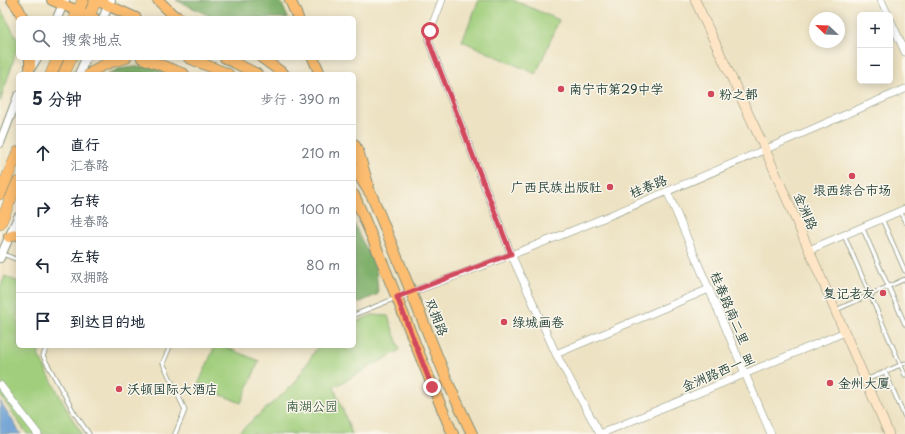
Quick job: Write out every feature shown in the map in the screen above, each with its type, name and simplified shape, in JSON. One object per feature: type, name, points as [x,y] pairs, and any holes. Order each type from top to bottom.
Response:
[{"type":"highway","points":[[77,15],[83,0]]},
{"type":"highway","points":[[90,16],[96,0]]},
{"type":"highway","points":[[53,72],[57,60]]},
{"type":"highway","points":[[65,72],[70,60]]},
{"type":"highway","points":[[0,194],[16,157]]},
{"type":"highway","points":[[0,224],[16,187]]},
{"type":"main road","points":[[12,0],[22,16]]},
{"type":"main road","points":[[52,0],[64,3],[77,15]]},
{"type":"main road","points":[[96,0],[110,3],[133,16]]},
{"type":"main road","points":[[158,0],[175,16]]},
{"type":"main road","points":[[290,0],[297,16]]},
{"type":"main road","name":"金洲路","points":[[695,0],[765,149],[889,434]]},
{"type":"main road","points":[[91,72],[96,68],[118,60]]},
{"type":"main road","points":[[147,60],[179,72]]},
{"type":"main road","points":[[194,60],[223,72]]},
{"type":"main road","points":[[229,60],[253,72]]},
{"type":"main road","points":[[265,60],[281,72]]},
{"type":"main road","points":[[314,60],[319,72]]},
{"type":"main road","points":[[356,148],[372,196]]},
{"type":"main road","name":"双拥路","points":[[356,171],[372,196],[449,385],[472,434]]},
{"type":"main road","points":[[356,202],[397,297],[432,387],[453,434]]},
{"type":"street","points":[[442,0],[430,31],[429,42],[511,254],[556,354],[600,434]]},
{"type":"street","points":[[881,0],[887,12]]},
{"type":"street","points":[[58,16],[64,3]]},
{"type":"street","points":[[104,16],[110,3]]},
{"type":"street","points":[[893,26],[905,52]]},
{"type":"street","points":[[80,72],[85,60]]},
{"type":"street","name":"桂春路","points":[[397,297],[511,254],[667,191],[905,89]]},
{"type":"street","points":[[0,143],[16,101]]},
{"type":"street","name":"桂春路南二里","points":[[667,191],[771,434]]},
{"type":"street","points":[[809,250],[903,210]]},
{"type":"street","points":[[1,255],[14,235]]},
{"type":"street","points":[[556,354],[709,290]]},
{"type":"street","name":"金洲路西一里","points":[[600,434],[844,332]]},
{"type":"street","points":[[0,385],[38,434]]},
{"type":"lane","points":[[903,210],[905,222]]},
{"type":"lane","points":[[882,219],[905,271]]},
{"type":"lane","points":[[862,227],[905,324]]},
{"type":"lane","points":[[844,235],[905,375]]},
{"type":"lane","points":[[1,255],[16,259]]},
{"type":"lane","points":[[835,310],[905,279]]},
{"type":"lane","points":[[356,314],[397,297]]},
{"type":"lane","points":[[47,348],[43,356],[75,414],[89,434]]},
{"type":"lane","points":[[169,348],[163,363],[185,410],[175,434]]},
{"type":"lane","points":[[865,380],[905,363]]},
{"type":"lane","points":[[885,372],[905,417]]},
{"type":"green space","points":[[176,0],[280,0],[287,16],[210,16]]},
{"type":"green space","points":[[479,0],[513,0],[559,20],[536,74],[462,41]]},
{"type":"green space","points":[[0,8],[16,36],[16,52],[0,102]]},
{"type":"green space","points":[[144,66],[176,72],[112,72],[118,69]]},
{"type":"green space","points":[[356,228],[376,269],[378,294],[356,304]]},
{"type":"green space","points":[[5,276],[16,281],[16,348],[41,348],[38,355],[70,415],[82,434],[27,434],[0,395],[0,288]]},
{"type":"green space","name":"南湖公园","points":[[372,315],[388,316],[400,350],[334,387],[352,434],[237,434],[294,384],[317,348],[356,348],[356,322]]},
{"type":"green space","points":[[214,348],[228,348],[259,361],[241,403],[198,385]]},
{"type":"water","points":[[0,401],[21,434],[0,434]]},
{"type":"place","name":"南宁市第29中学","points":[[561,89]]},
{"type":"place","name":"粉之都","points":[[711,94]]},
{"type":"place","name":"埌西综合市场","points":[[852,176]]},
{"type":"place","name":"广西民族出版社","points":[[610,187]]},
{"type":"place","name":"复记老友","points":[[883,293]]},
{"type":"place","name":"绿城画卷","points":[[504,322]]},
{"type":"place","name":"金州大厦","points":[[830,383]]},
{"type":"place","name":"沃顿国际大酒店","points":[[119,389]]},
{"type":"route","points":[[430,31],[429,42],[511,254],[397,297],[432,387]]}]
